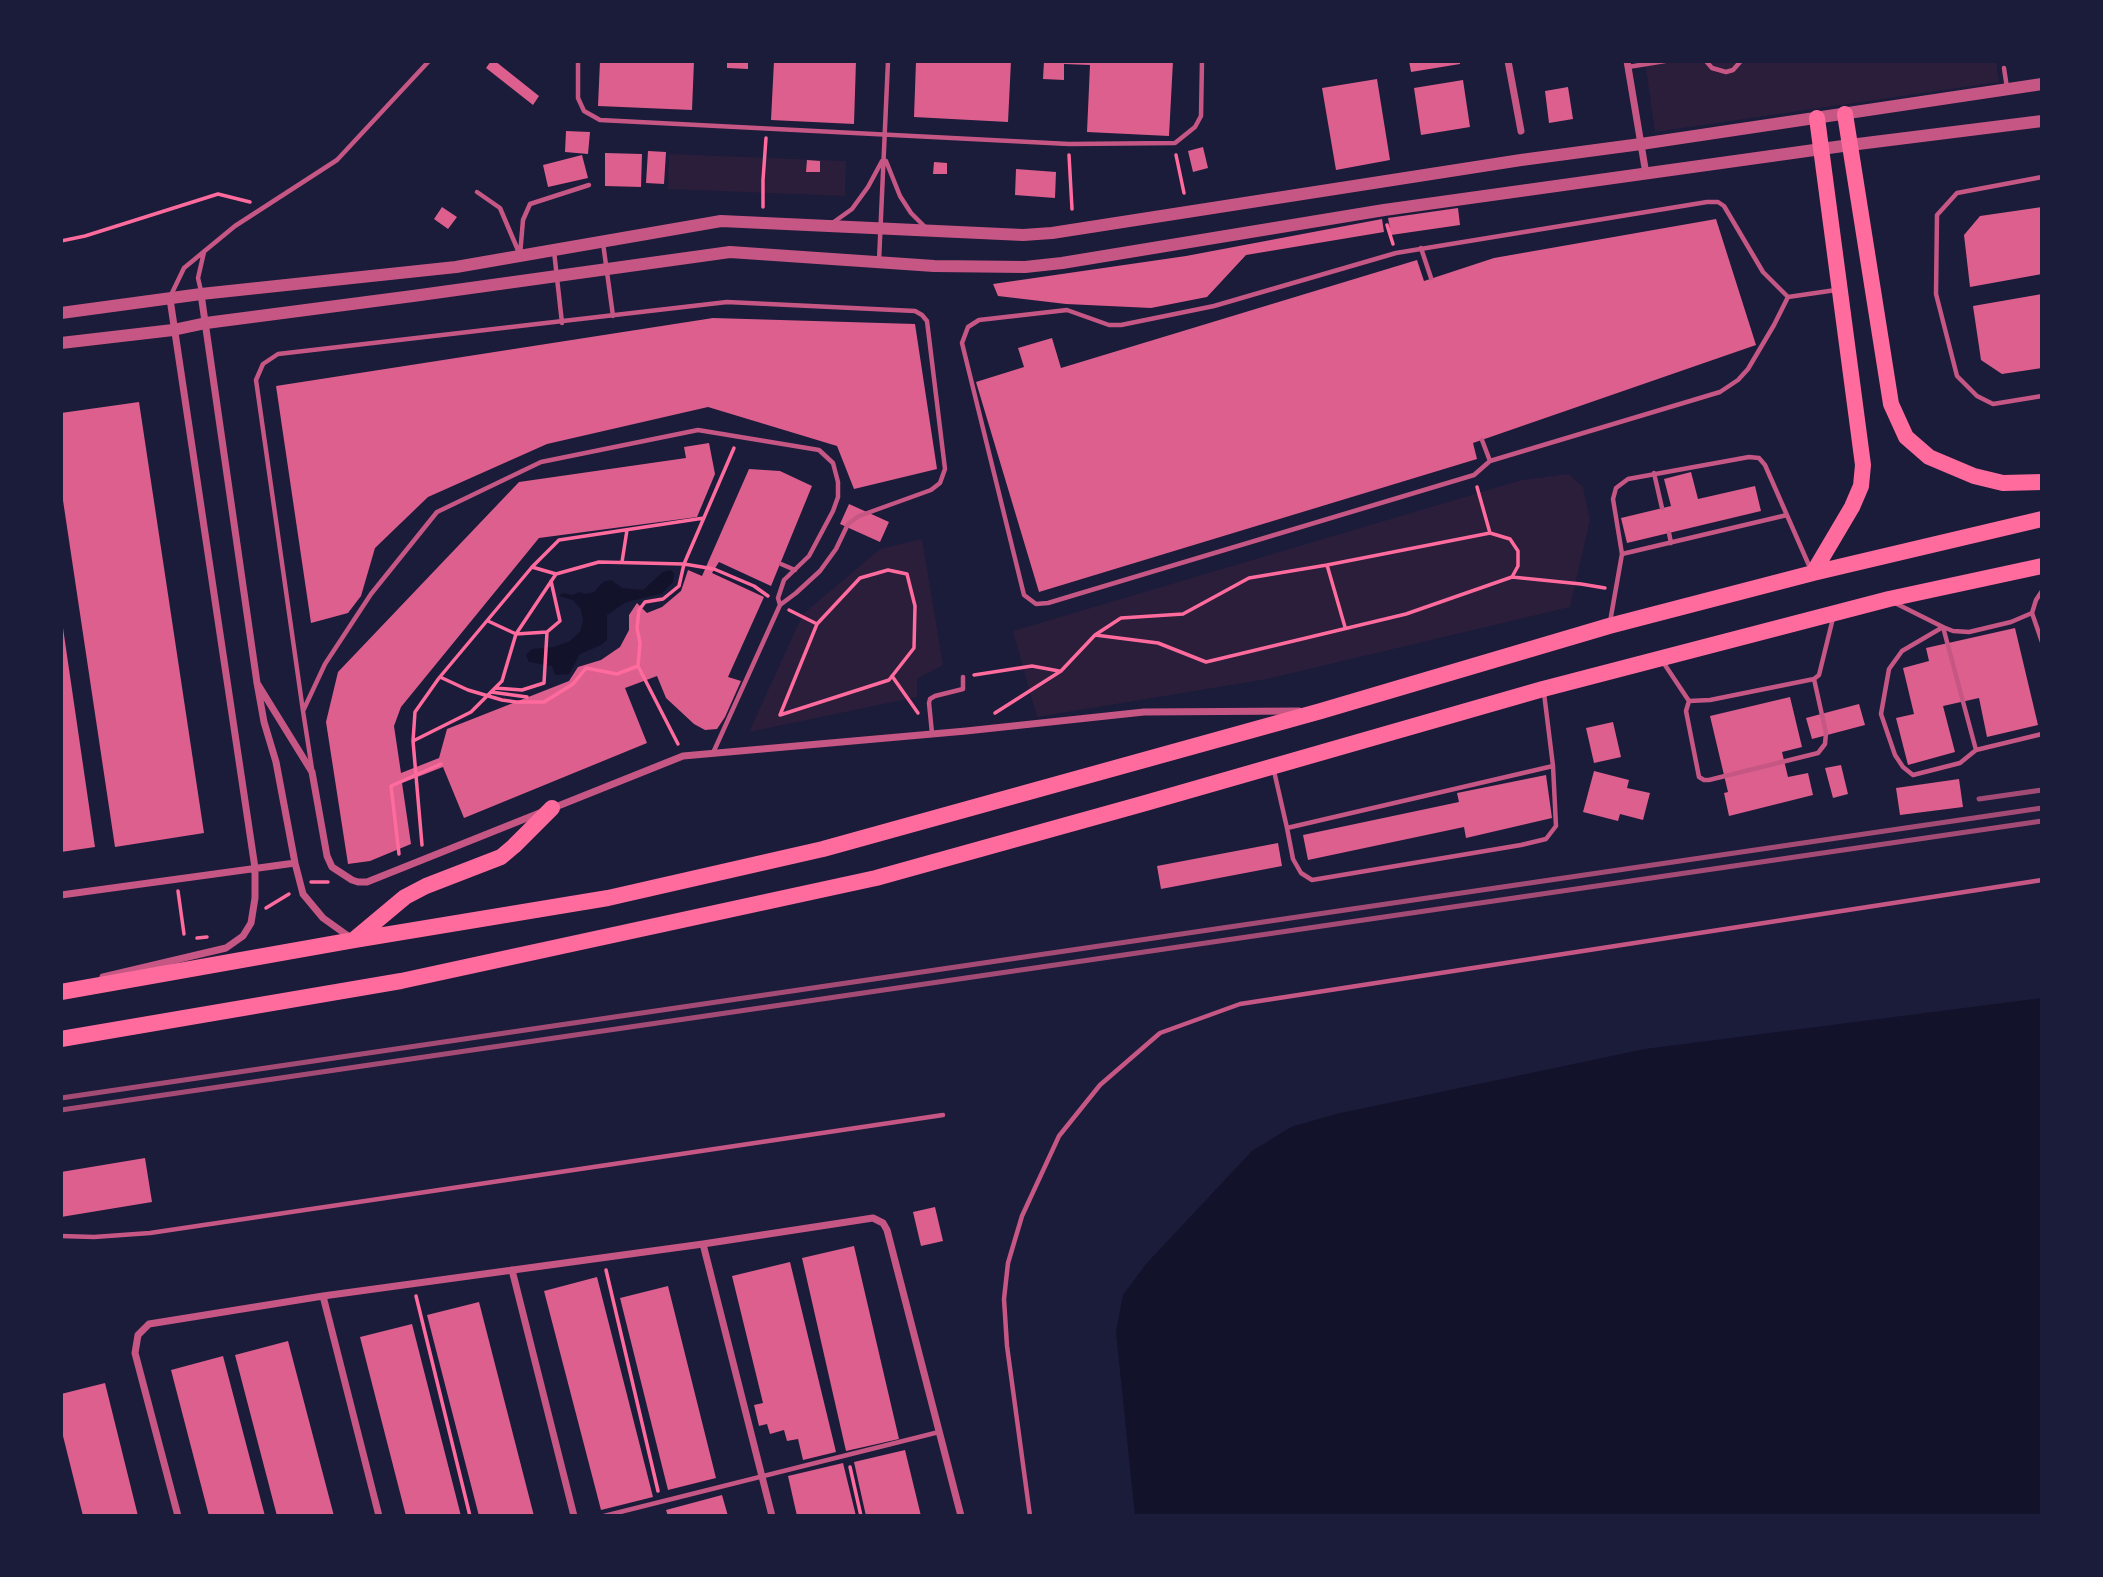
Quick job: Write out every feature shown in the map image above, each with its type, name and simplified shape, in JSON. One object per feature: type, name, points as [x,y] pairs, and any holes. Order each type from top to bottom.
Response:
[{"type":"highway","points":[[1845,114],[1891,404],[1906,437],[1929,457],[1974,476],[2003,483],[2042,482]]},
{"type":"highway","points":[[1812,573],[1852,506],[1861,486],[1863,465],[1817,118]]},
{"type":"highway","points":[[61,989],[608,898],[823,849],[1321,711],[1609,626],[1812,573],[2042,519]]},
{"type":"highway","points":[[61,1039],[401,981],[876,878],[1543,689],[1889,599],[2042,566]]},
{"type":"highway","points":[[354,940],[405,897],[501,857],[552,808]]},
{"type":"street","points":[[1508,61],[1521,131]]},
{"type":"street","points":[[1627,64],[1646,174]]},
{"type":"street","points":[[61,313],[201,294],[398,274],[721,222],[1023,235],[1052,233],[1521,160],[2042,84]]},
{"type":"street","points":[[61,342],[173,330],[206,323],[730,252],[934,266],[1012,267],[1062,263],[1384,210],[2042,121]]},
{"type":"street","points":[[201,294],[257,683],[264,722],[276,762],[295,863],[303,894],[323,918],[354,940]]},
{"type":"street","points":[[61,989],[226,948],[243,936],[251,923],[255,898],[255,868],[170,299]]},
{"type":"street","points":[[257,683],[312,772],[327,856],[332,867],[358,882],[367,882],[424,861],[683,756],[966,732],[1144,712],[1321,711]]},
{"type":"street","points":[[61,895],[295,863]]},
{"type":"street","points":[[178,1516],[135,1353],[138,1335],[149,1324],[323,1296],[873,1218],[883,1223],[887,1230],[961,1516]]},
{"type":"street","points":[[703,1244],[772,1516]]},
{"type":"street","points":[[512,1270],[575,1516]]},
{"type":"street","points":[[323,1296],[379,1516]]},
{"type":"lane","points":[[170,299],[184,268],[235,226],[337,160],[429,61]]},
{"type":"lane","points":[[578,61],[578,98],[584,111],[600,120],[1069,144],[1175,143],[1195,127],[1201,116],[1202,61]]},
{"type":"lane","points":[[879,262],[888,61]]},
{"type":"lane","points":[[1627,64],[1665,61]]},
{"type":"lane","points":[[1706,61],[1712,68],[1726,72],[1734,70],[1741,61]]},
{"type":"lane","points":[[2004,68],[2007,89]]},
{"type":"lane","points":[[828,226],[852,209],[884,157]]},
{"type":"lane","points":[[884,157],[911,213],[927,230]]},
{"type":"lane","points":[[2042,177],[1957,192],[1937,215],[1936,294],[1957,376],[1976,396],[1993,404],[2042,396]]},
{"type":"lane","points":[[520,256],[523,220],[530,204],[589,185]]},
{"type":"lane","points":[[477,192],[500,208],[520,256]]},
{"type":"lane","points":[[1707,202],[1718,202],[1724,206],[1763,272],[1788,297],[1748,369],[1731,386],[1705,397],[1490,461],[1474,475],[1048,603],[1036,604],[1024,595],[962,343],[968,327],[979,320],[1067,310],[1109,325],[1121,325],[1214,306],[1396,253],[1707,202]]},
{"type":"lane","points":[[603,242],[613,316]]},
{"type":"lane","points":[[1421,248],[1431,278]]},
{"type":"lane","points":[[554,250],[562,323]]},
{"type":"lane","points":[[201,294],[198,278],[204,251]]},
{"type":"lane","points":[[1788,297],[1841,289]]},
{"type":"lane","points":[[312,772],[256,380],[263,364],[278,354],[727,302],[915,311],[927,321],[945,469],[940,483],[931,490],[859,516],[848,524],[836,549],[820,571],[780,605],[712,754]]},
{"type":"lane","points":[[303,711],[325,664],[371,594],[437,512],[541,462],[698,430],[819,450],[833,463],[838,482],[838,497],[809,556],[785,580],[778,598],[780,605]]},
{"type":"lane","points":[[1482,440],[1490,461]]},
{"type":"lane","points":[[1609,626],[1622,554],[1613,499],[1616,488],[1628,480],[1654,473],[1749,457],[1759,458],[1765,465],[1812,573]]},
{"type":"lane","points":[[1654,473],[1662,508]]},
{"type":"lane","points":[[1622,554],[1787,515]]},
{"type":"lane","points":[[1668,533],[1671,543]]},
{"type":"lane","points":[[781,564],[795,570]]},
{"type":"lane","points":[[2042,591],[2032,613],[2042,642]]},
{"type":"lane","points":[[1889,599],[1953,631],[1969,632],[2011,622],[2032,613]]},
{"type":"lane","points":[[1689,701],[1710,700],[1814,680],[1819,675],[1835,614]]},
{"type":"lane","points":[[1943,627],[1976,750]]},
{"type":"lane","points":[[1943,627],[1902,651],[1889,669],[1881,714],[1895,755],[1903,767],[1913,775],[1960,763],[1976,750],[2042,734]]},
{"type":"lane","points":[[1660,658],[1689,701]]},
{"type":"lane","points":[[932,733],[930,699],[963,689],[963,677]]},
{"type":"lane","points":[[1689,701],[1686,711],[1699,776],[1709,780],[1818,753],[1825,744],[1826,733],[1814,680]]},
{"type":"lane","points":[[1273,766],[1293,859],[1301,873],[1312,880],[1546,839],[1556,826],[1553,766],[1543,689]]},
{"type":"lane","points":[[1287,828],[1553,766]]},
{"type":"lane","points":[[1030,1516],[1007,1346],[1004,1299],[1008,1264],[1022,1216],[1059,1136],[1100,1085],[1160,1032],[1240,1004],[2042,880]]},
{"type":"lane","points":[[61,1236],[94,1237],[150,1233],[943,1115]]},
{"type":"lane","points":[[604,1516],[941,1432]]},
{"type":"path","points":[[764,223],[766,128]]},
{"type":"path","points":[[1069,144],[1072,209]]},
{"type":"path","points":[[1176,164],[1184,192]]},
{"type":"path","points":[[61,241],[218,194],[265,206]]},
{"type":"path","points":[[1384,210],[1396,253]]},
{"type":"path","points":[[674,734],[638,666],[639,610],[645,602],[663,599],[679,586],[684,564],[734,448]]},
{"type":"path","points":[[1474,475],[1490,533]]},
{"type":"path","points":[[424,861],[413,741],[415,712],[440,677],[532,567],[559,540],[704,518]]},
{"type":"path","points":[[622,563],[627,530]]},
{"type":"path","points":[[966,732],[1061,671],[1094,635],[1121,618],[1183,614],[1249,578],[1490,533],[1510,540],[1518,551],[1518,566],[1512,577]]},
{"type":"path","points":[[532,567],[556,574],[599,562],[684,564],[714,569],[754,586]]},
{"type":"path","points":[[1327,565],[1345,628]]},
{"type":"path","points":[[888,570],[907,574],[915,606],[914,648],[889,680],[780,715],[817,624],[860,578],[888,570]]},
{"type":"path","points":[[413,741],[471,712],[502,681],[516,634],[556,574]]},
{"type":"path","points":[[1094,635],[1158,643],[1206,662],[1406,614],[1512,577],[1617,590]]},
{"type":"path","points":[[487,621],[516,634],[547,632],[560,621],[551,581]]},
{"type":"path","points":[[800,617],[817,624]]},
{"type":"path","points":[[491,692],[522,690],[544,683],[547,632]]},
{"type":"path","points":[[491,692],[516,702],[544,702],[572,684],[586,668],[617,674],[638,666]]},
{"type":"path","points":[[963,677],[1032,666],[1061,671]]},
{"type":"path","points":[[892,676],[921,717],[931,722]]},
{"type":"path","points":[[440,677],[468,690],[527,697]]},
{"type":"path","points":[[176,878],[184,934]]},
{"type":"path","points":[[603,1258],[660,1502]]},
{"type":"path","points":[[413,1284],[470,1516]]},
{"type":"path","points":[[848,1455],[861,1516]]},
{"type":"shaded area","points":[[1645,61],[1996,61],[1999,82],[1655,132]]},
{"type":"shaded area","points":[[669,154],[846,161],[845,196],[668,189]]},
{"type":"shaded area","points":[[1569,474],[1583,487],[1590,520],[1570,607],[1267,679],[1037,717],[1013,631],[1522,480]]},
{"type":"shaded area","points":[[922,539],[943,665],[917,679],[917,697],[749,732],[803,614],[880,549]]},
{"type":"shaded area","points":[[670,570],[674,573],[673,582],[661,594],[626,602],[607,615],[607,640],[580,654],[569,674],[555,675],[552,666],[529,662],[526,655],[532,649],[554,647],[570,641],[580,632],[583,621],[581,609],[573,600],[559,596],[563,593],[573,595],[579,592],[594,592],[603,582],[611,580],[622,588],[643,590],[663,572]]},
{"type":"shaded area","points":[[2042,998],[2042,1516],[1135,1516],[1116,1332],[1123,1295],[1146,1264],[1252,1151],[1291,1127],[1336,1114],[1645,1049]]},
{"type":"building","points":[[491,61],[495,61],[539,96],[533,105],[486,68]]},
{"type":"building","points":[[600,61],[694,61],[692,110],[598,106]]},
{"type":"building","points":[[727,61],[748,61],[748,69],[727,68]]},
{"type":"building","points":[[774,61],[856,61],[854,124],[771,120]]},
{"type":"building","points":[[916,61],[1011,61],[1008,122],[914,117]]},
{"type":"building","points":[[1044,61],[1173,61],[1169,136],[1087,132],[1090,65],[1064,64],[1064,80],[1043,79]]},
{"type":"building","points":[[1409,61],[1460,61],[1460,64],[1411,72]]},
{"type":"building","points":[[1377,79],[1390,160],[1336,170],[1322,88]]},
{"type":"building","points":[[1463,80],[1470,127],[1421,135],[1414,88]]},
{"type":"building","points":[[1568,87],[1573,119],[1549,123],[1545,91]]},
{"type":"building","points":[[566,131],[590,132],[588,154],[565,152]]},
{"type":"building","points":[[1203,147],[1208,168],[1193,172],[1188,151]]},
{"type":"building","points":[[648,151],[666,152],[664,184],[646,183]]},
{"type":"building","points":[[605,153],[642,154],[641,187],[605,186]]},
{"type":"building","points":[[582,155],[588,178],[548,187],[543,165]]},
{"type":"building","points":[[807,160],[820,161],[820,172],[806,172]]},
{"type":"building","points":[[934,162],[947,163],[947,174],[933,174]]},
{"type":"building","points":[[1016,169],[1056,172],[1055,198],[1015,195]]},
{"type":"building","points":[[442,207],[457,217],[448,229],[434,219]]},
{"type":"building","points":[[2042,207],[2042,274],[1970,287],[1964,235],[1980,216]]},
{"type":"building","points":[[1458,208],[1460,225],[1391,235],[1388,218]]},
{"type":"building","points":[[1382,219],[1384,232],[1246,255],[1207,297],[1151,308],[1066,304],[998,296],[993,284],[1186,256]]},
{"type":"building","points":[[1716,219],[1756,345],[1473,443],[1477,459],[1039,592],[976,382],[1024,367],[1018,348],[1052,338],[1061,368],[1417,260],[1424,281],[1494,258]]},
{"type":"building","points":[[2042,294],[2042,368],[2002,374],[1981,360],[1973,306]]},
{"type":"building","points":[[713,318],[915,324],[937,469],[854,489],[837,446],[708,407],[547,444],[428,497],[375,548],[361,596],[348,613],[311,623],[276,386]]},
{"type":"building","points":[[139,402],[204,833],[115,847],[61,487],[61,413]]},
{"type":"building","points":[[709,443],[715,474],[697,517],[539,538],[401,707],[394,726],[401,773],[439,758],[447,729],[569,681],[578,667],[601,660],[620,647],[629,630],[629,615],[637,603],[647,613],[662,607],[681,591],[688,570],[702,576],[749,469],[780,471],[812,486],[771,586],[719,562],[712,573],[764,597],[728,677],[741,681],[717,729],[705,730],[694,724],[666,698],[657,676],[625,688],[647,743],[464,818],[443,767],[402,783],[411,844],[370,861],[348,864],[326,722],[338,672],[519,482],[686,458],[684,447]]},
{"type":"building","points":[[1691,472],[1698,499],[1755,486],[1761,511],[1627,543],[1621,518],[1671,506],[1664,479]]},
{"type":"building","points":[[849,504],[889,522],[880,542],[840,524]]},
{"type":"building","points":[[61,628],[95,847],[61,852]]},
{"type":"building","points":[[2015,628],[2038,725],[1987,737],[1979,698],[1943,706],[1955,752],[1908,765],[1896,718],[1914,714],[1903,668],[1929,661],[1926,648]]},
{"type":"building","points":[[1790,697],[1802,747],[1782,752],[1788,777],[1808,773],[1813,795],[1729,816],[1724,793],[1728,792],[1710,716]]},
{"type":"building","points":[[1859,704],[1865,725],[1812,739],[1806,718]]},
{"type":"building","points":[[1613,722],[1621,757],[1594,763],[1586,728]]},
{"type":"building","points":[[1841,765],[1848,794],[1833,798],[1825,768]]},
{"type":"building","points":[[1594,771],[1629,780],[1627,788],[1650,793],[1643,820],[1620,814],[1618,821],[1583,812]]},
{"type":"building","points":[[1546,775],[1552,818],[1466,838],[1464,827],[1308,860],[1303,835],[1459,802],[1457,793]]},
{"type":"building","points":[[1959,779],[1963,807],[1900,815],[1896,788]]},
{"type":"building","points":[[1278,843],[1282,866],[1161,889],[1157,866]]},
{"type":"building","points":[[145,1158],[152,1202],[61,1217],[61,1172]]},
{"type":"building","points":[[935,1207],[943,1241],[921,1246],[913,1212]]},
{"type":"building","points":[[854,1246],[899,1439],[846,1451],[802,1258]]},
{"type":"building","points":[[790,1262],[836,1452],[803,1460],[798,1439],[787,1441],[784,1430],[770,1434],[767,1424],[759,1426],[754,1405],[763,1403],[732,1276]]},
{"type":"building","points":[[597,1277],[653,1497],[601,1510],[544,1291]]},
{"type":"building","points":[[668,1286],[716,1478],[668,1490],[620,1298]]},
{"type":"building","points":[[479,1302],[534,1516],[479,1516],[427,1315]]},
{"type":"building","points":[[412,1324],[461,1516],[406,1516],[360,1337]]},
{"type":"building","points":[[288,1341],[334,1516],[277,1516],[235,1355]]},
{"type":"building","points":[[223,1356],[265,1516],[209,1516],[171,1370]]},
{"type":"building","points":[[105,1383],[138,1516],[83,1516],[61,1428],[61,1394]]},
{"type":"building","points":[[905,1450],[921,1516],[866,1516],[854,1462]]},
{"type":"building","points":[[843,1463],[856,1516],[797,1516],[788,1476]]},
{"type":"building","points":[[722,1495],[728,1516],[668,1516],[666,1510]]},
{"type":"railway","points":[[1979,799],[2042,790]]},
{"type":"railway","points":[[61,1098],[2042,808]]},
{"type":"railway","points":[[61,1110],[2042,821]]}]
